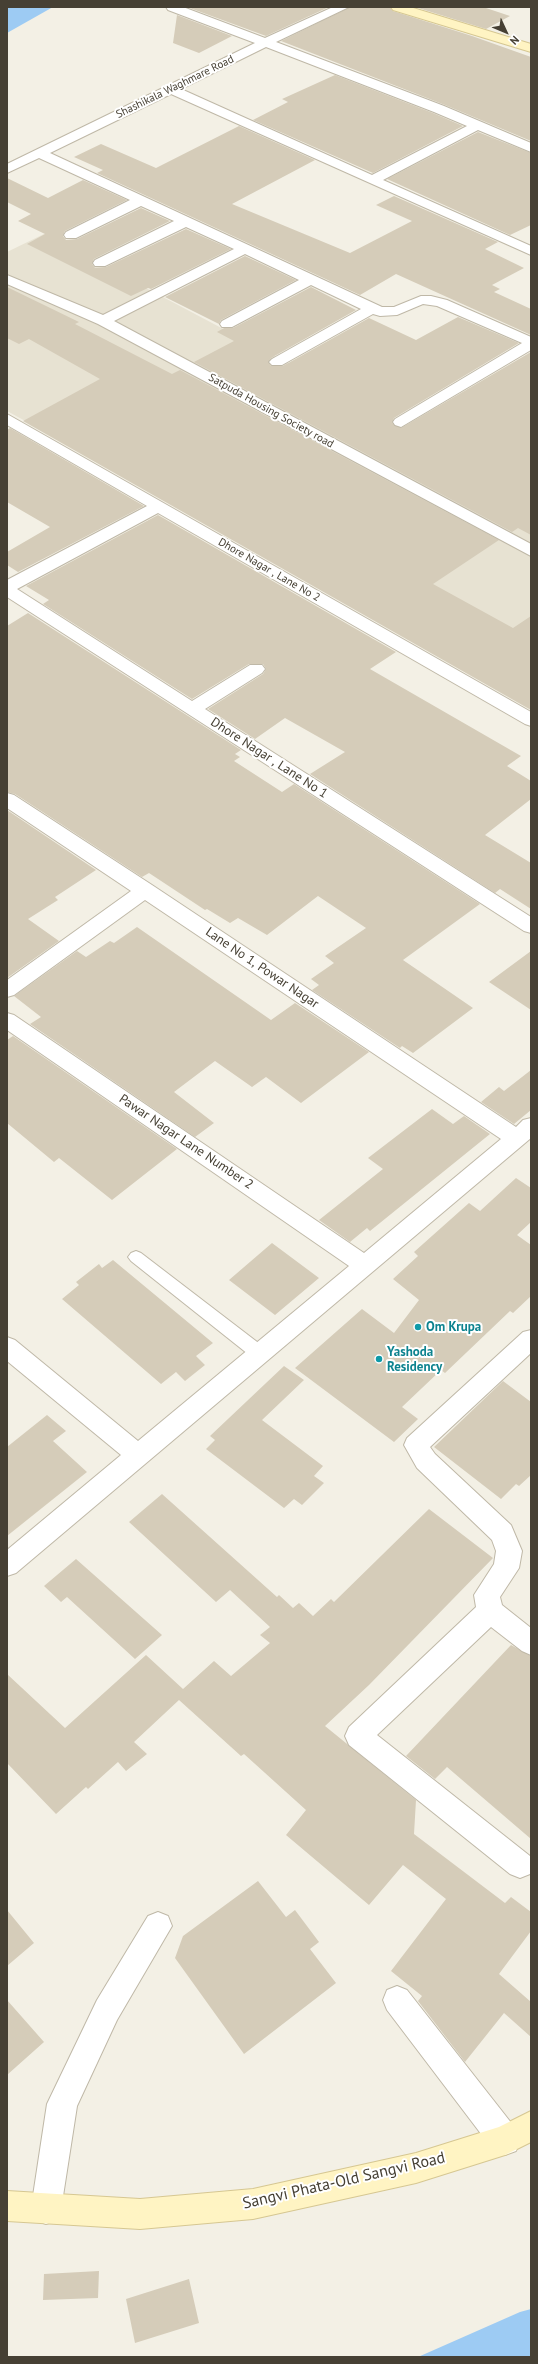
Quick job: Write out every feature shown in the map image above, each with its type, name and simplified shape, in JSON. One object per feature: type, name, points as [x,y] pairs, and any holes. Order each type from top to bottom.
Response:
[{"type":"main road","points":[[397,7],[531,48]]},
{"type":"main road","name":"Sangvi Phata-Old Sangvi Road","points":[[7,2206],[46,2210],[140,2214],[253,2204],[416,2168],[505,2140],[531,2126]]},
{"type":"street","points":[[172,7],[478,125],[531,148]]},
{"type":"street","name":"Shashikala Waghmare Road","points":[[7,169],[265,42],[343,7]]},
{"type":"street","points":[[170,89],[531,251]]},
{"type":"street","points":[[372,180],[478,125]]},
{"type":"street","points":[[39,153],[373,308],[388,313],[421,300],[431,300],[442,303],[531,343]]},
{"type":"street","points":[[71,235],[141,200]]},
{"type":"street","points":[[100,263],[186,221]]},
{"type":"street","points":[[104,321],[245,249]]},
{"type":"street","name":"Satpuda Housing Society road","points":[[7,279],[104,321],[531,552]]},
{"type":"street","points":[[227,324],[311,279]]},
{"type":"street","points":[[277,362],[373,308]]},
{"type":"street","points":[[401,422],[531,343]]},
{"type":"street","name":"Dhore Nagar , Lane No 2","points":[[7,420],[531,720]]},
{"type":"street","points":[[7,589],[158,507]]},
{"type":"street","name":"Dhore Nagar , Lane No 1","points":[[7,589],[531,926]]},
{"type":"street","points":[[192,709],[256,669]]},
{"type":"street","name":"Lane No 1, Powar Nagar","points":[[7,799],[145,890],[523,1132]]},
{"type":"street","points":[[7,990],[145,890]]},
{"type":"street","name":"Pawar Nagar Lane Number 2","points":[[7,1020],[365,1265]]},
{"type":"street","points":[[7,1565],[523,1132]]},
{"type":"street","points":[[531,1340],[416,1445],[426,1461],[502,1533],[509,1551],[506,1568],[487,1595],[490,1611],[531,1643]]},
{"type":"street","points":[[7,1347],[138,1455]]},
{"type":"street","points":[[490,1611],[358,1736],[520,1865]]},
{"type":"street","points":[[46,2210],[62,2104],[107,2010],[158,1926]]},
{"type":"street","points":[[396,2000],[505,2140]]},
{"type":"lane","points":[[136,1258],[259,1354]]},
{"type":"shaded area","points":[[44,234],[531,492],[531,669],[507,685],[7,411],[7,252]]},
{"type":"water","points":[[7,7],[53,7],[7,33]]},
{"type":"water","points":[[531,2309],[531,2357],[418,2357],[520,2312]]},
{"type":"building","points":[[187,7],[329,7],[266,36]]},
{"type":"building","points":[[350,7],[390,7],[393,11],[472,36],[531,57],[531,141],[445,105],[281,41]]},
{"type":"building","points":[[415,7],[483,7],[510,16],[486,29]]},
{"type":"building","points":[[177,15],[232,36],[199,53],[173,43]]},
{"type":"building","points":[[335,75],[463,126],[373,173],[253,120],[288,102],[282,99]]},
{"type":"building","points":[[239,126],[315,160],[232,204],[350,253],[412,221],[376,205],[394,196],[498,242],[485,249],[524,268],[492,285],[500,289],[494,292],[531,309],[531,335],[396,274],[360,295],[97,173],[103,170],[74,157],[101,144],[156,168]]},
{"type":"building","points":[[478,132],[531,153],[531,225],[510,235],[387,179]]},
{"type":"building","points":[[7,178],[48,198],[83,180],[127,200],[65,231],[63,236],[66,240],[77,239],[141,208],[170,221],[94,259],[92,264],[95,268],[106,267],[186,229],[231,249],[151,289],[148,288],[131,296],[27,244],[45,234],[18,221],[31,214],[7,202]]},
{"type":"building","points":[[245,256],[296,280],[221,320],[219,324],[165,297]]},
{"type":"building","points":[[7,287],[79,322],[75,324],[172,374],[180,370],[499,540],[433,584],[513,628],[531,616],[531,710],[23,421],[100,379],[29,339],[19,344],[7,338]]},
{"type":"building","points":[[311,287],[356,310],[271,358],[268,362],[271,366],[283,366],[369,318],[416,340],[458,317],[519,343],[394,418],[392,423],[401,428],[531,352],[531,535],[518,528],[512,532],[194,362],[234,341],[217,332],[224,328],[233,328]]},
{"type":"building","points":[[10,428],[144,506],[18,572],[7,565],[7,552],[50,527],[7,502],[7,430]]},
{"type":"building","points":[[158,515],[396,652],[370,669],[521,756],[507,766],[531,781],[531,799],[485,835],[531,863],[531,909],[500,889],[495,893],[310,774],[345,752],[285,718],[255,739],[208,709],[263,674],[266,669],[263,664],[249,664],[192,699],[43,604],[49,600],[26,586]]},
{"type":"building","points":[[28,613],[241,750],[235,754],[240,757],[234,761],[282,792],[294,784],[480,904],[403,960],[473,1008],[413,1053],[402,1046],[400,1048],[312,990],[319,985],[311,979],[334,963],[325,956],[366,928],[318,896],[267,935],[238,918],[230,923],[207,909],[205,910],[149,873],[142,877],[15,794],[7,792],[7,626]]},
{"type":"building","points":[[7,810],[96,870],[55,897],[58,900],[28,919],[59,941],[7,978]]},
{"type":"building","points":[[137,927],[271,1020],[295,1003],[369,1052],[301,1103],[266,1077],[252,1087],[215,1061],[174,1092],[214,1123],[195,1137],[30,1024],[41,1017],[14,996],[77,951],[86,957],[110,941],[114,943]]},
{"type":"building","points":[[531,951],[531,1010],[489,982]]},
{"type":"building","points":[[13,1036],[177,1149],[112,1200],[59,1158],[54,1162],[7,1123],[7,1040]]},
{"type":"building","points":[[531,1070],[531,1110],[514,1124],[481,1102],[499,1087],[504,1091]]},
{"type":"building","points":[[432,1109],[453,1124],[464,1116],[490,1134],[370,1231],[367,1228],[350,1242],[319,1220],[383,1169],[368,1158]]},
{"type":"building","points":[[516,1178],[531,1188],[531,1222],[517,1235],[531,1245],[531,1296],[513,1313],[510,1311],[445,1373],[441,1370],[402,1407],[418,1419],[394,1442],[295,1368],[362,1309],[394,1333],[419,1300],[393,1279],[418,1256],[414,1252],[469,1203],[480,1211]]},
{"type":"building","points":[[272,1243],[319,1278],[275,1315],[229,1280]]},
{"type":"building","points":[[113,1260],[213,1343],[196,1356],[205,1365],[185,1381],[176,1372],[161,1384],[62,1299],[79,1285],[76,1282],[99,1264],[102,1268]]},
{"type":"building","points":[[284,1366],[304,1380],[262,1420],[323,1466],[314,1476],[324,1483],[302,1505],[294,1499],[284,1508],[206,1449],[215,1440],[210,1436]]},
{"type":"building","points":[[503,1381],[531,1402],[531,1475],[519,1486],[516,1484],[501,1499],[434,1447]]},
{"type":"building","points":[[47,1415],[66,1431],[53,1441],[87,1472],[7,1536],[7,1447]]},
{"type":"building","points":[[162,1494],[277,1597],[279,1595],[293,1608],[299,1603],[313,1616],[331,1599],[334,1602],[429,1509],[493,1558],[369,1685],[325,1726],[416,1800],[414,1834],[505,1903],[511,1897],[531,1912],[531,1931],[499,1974],[531,2002],[531,2037],[504,2013],[465,2062],[418,2001],[422,1996],[391,1971],[446,1899],[403,1865],[369,1905],[286,1835],[306,1810],[244,1754],[241,1756],[179,1700],[134,1742],[147,1754],[126,1771],[118,1762],[88,1789],[86,1787],[56,1814],[7,1763],[7,1674],[65,1728],[146,1655],[183,1689],[214,1661],[231,1676],[270,1643],[260,1635],[270,1627],[230,1590],[216,1602],[129,1522]]},
{"type":"building","points":[[76,1559],[162,1635],[135,1659],[67,1597],[61,1602],[44,1586]]},
{"type":"building","points":[[511,1645],[531,1656],[531,1839],[447,1767],[435,1779],[406,1756]]},
{"type":"building","points":[[258,1881],[286,1917],[295,1910],[319,1942],[310,1949],[336,1983],[244,2054],[175,1958],[183,1936]]},
{"type":"building","points":[[7,1910],[34,1943],[7,1966]]},
{"type":"building","points":[[7,2000],[44,2042],[7,2075]]},
{"type":"building","points":[[99,2271],[98,2298],[43,2300],[44,2274]]},
{"type":"building","points":[[189,2279],[199,2323],[135,2343],[126,2299]]},
{"type":"place","name":"Om Krupa","points":[[418,1327]]},
{"type":"place","name":"Yashoda Residency","points":[[379,1359]]}]
